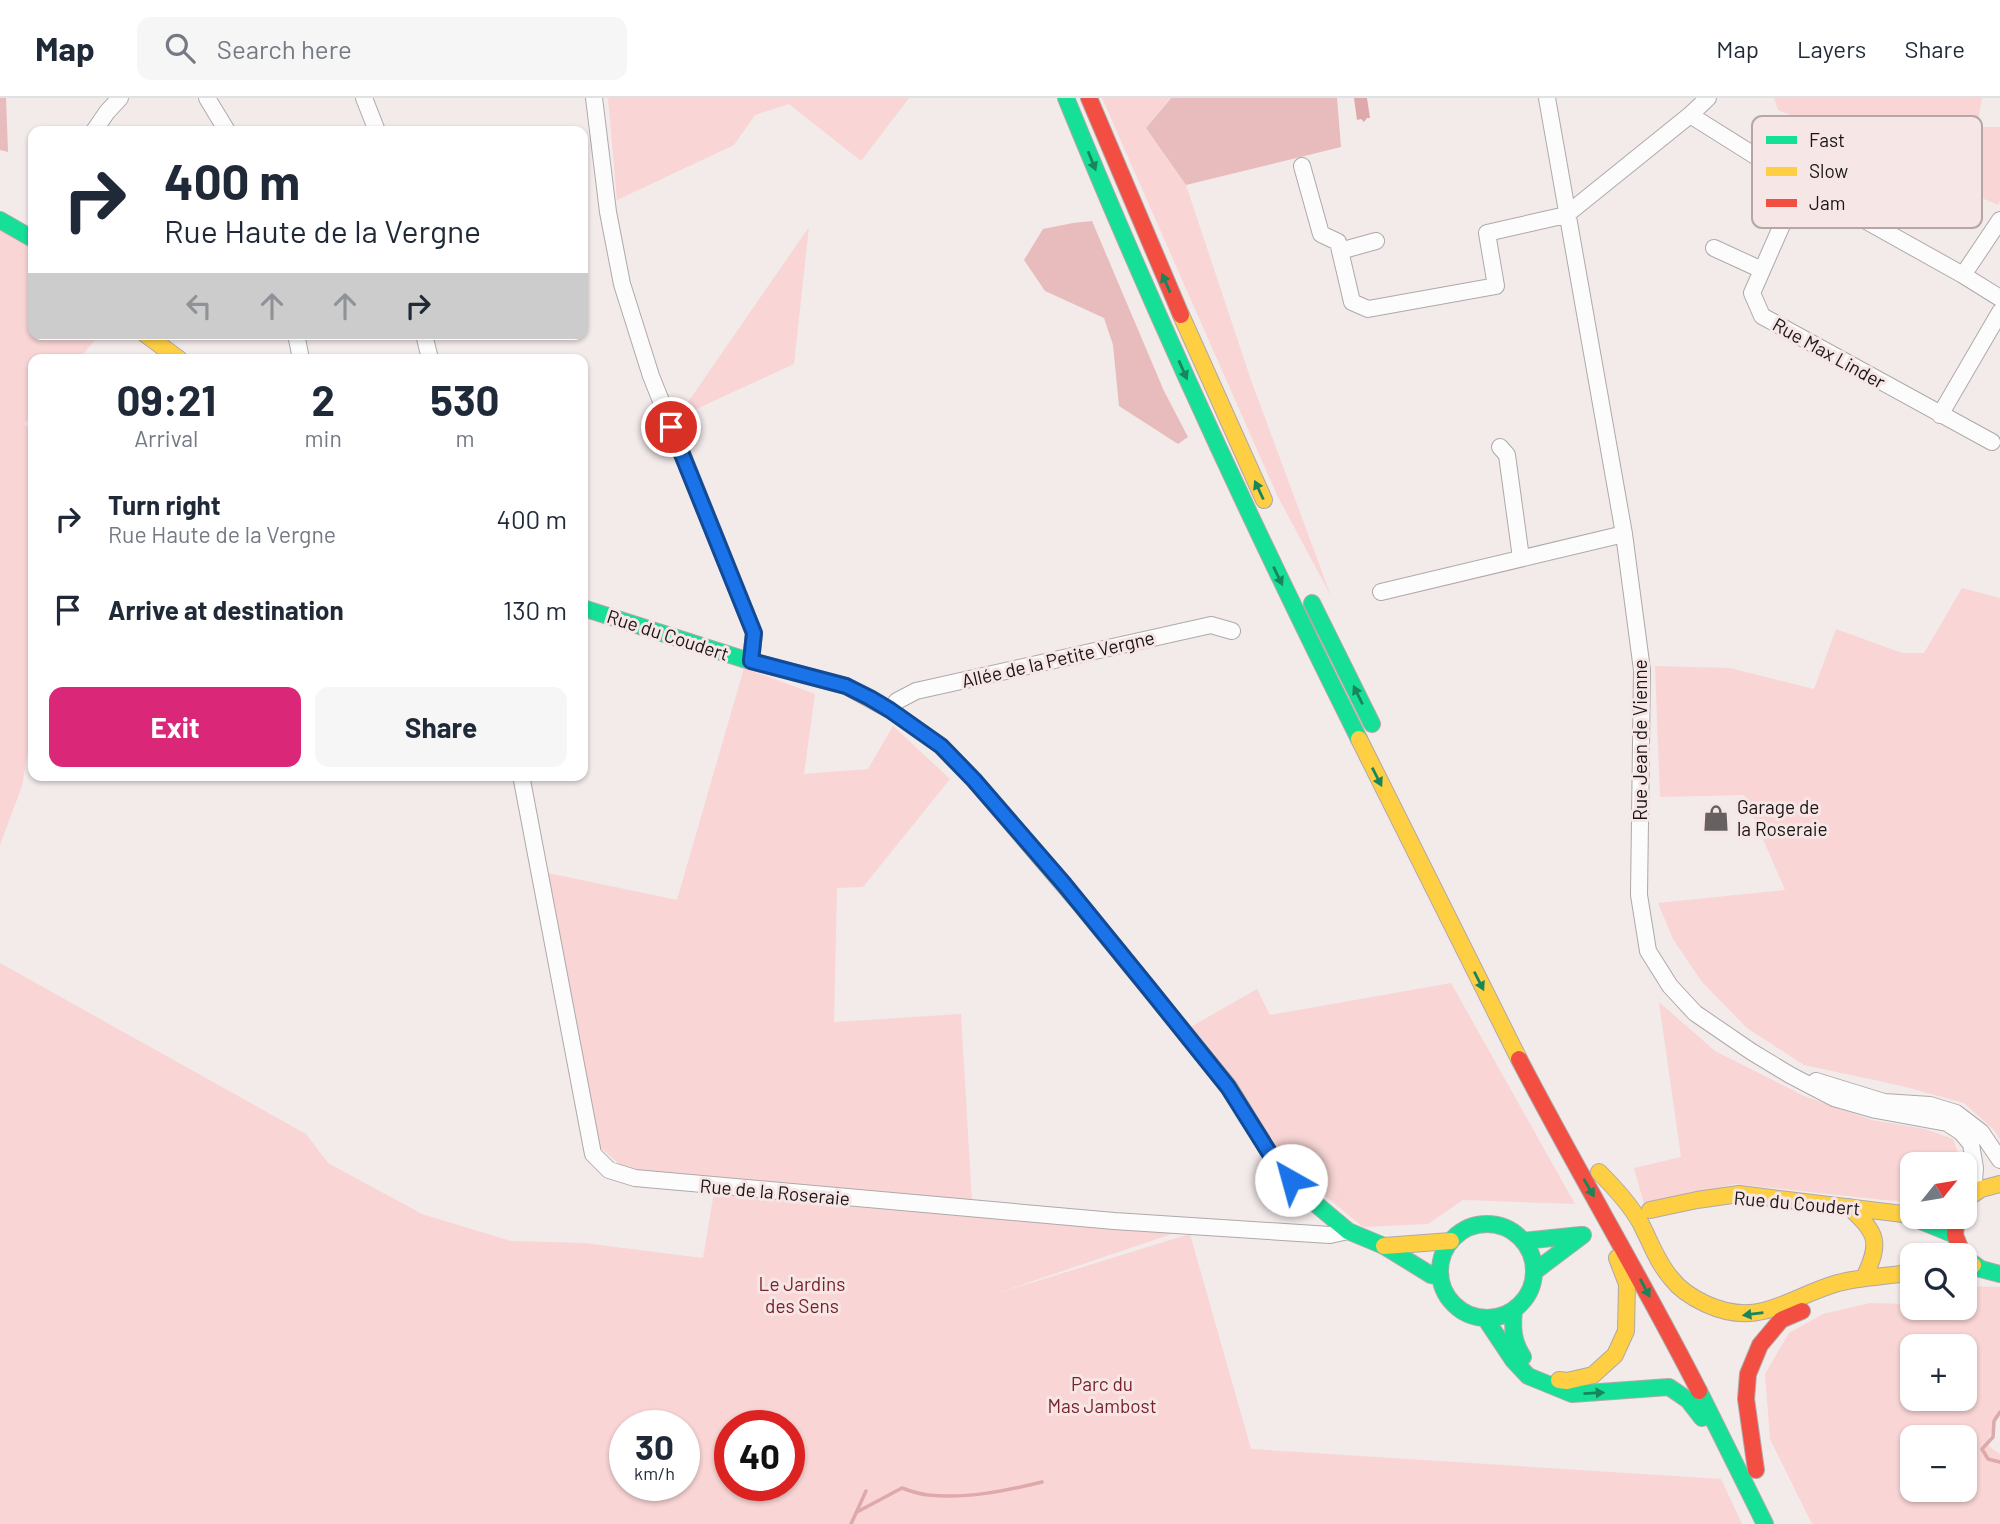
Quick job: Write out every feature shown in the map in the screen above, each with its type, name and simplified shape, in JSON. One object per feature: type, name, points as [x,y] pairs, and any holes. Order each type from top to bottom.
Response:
[{"type":"main road","points":[[1066,98],[1106,198],[1202,414],[1324,673],[1565,1147],[1754,1478]]},
{"type":"main road","points":[[1089,98],[1208,379],[1272,518]]},
{"type":"main road","points":[[0,220],[28,236]]},
{"type":"main road","points":[[153,340],[172,354]]},
{"type":"main road","points":[[1308,594],[1382,744]]},
{"type":"main road","name":"Rue du Coudert","points":[[588,610],[751,661],[846,686],[890,710],[941,746],[1064,884],[1212,1067],[1284,1172],[1311,1200],[1348,1231],[1384,1246],[1431,1275],[1440,1277]]},
{"type":"main road","points":[[1667,1295],[1596,1166],[1630,1205],[1668,1275],[1690,1296],[1712,1309],[1747,1316],[1774,1310],[1837,1284],[1900,1275]]},
{"type":"main road","points":[[1978,1190],[1985,1186],[2000,1184]]},
{"type":"main road","name":"Rue du Coudert","points":[[1650,1210],[1697,1199],[1739,1194],[1900,1212]]},
{"type":"main road","points":[[1849,1208],[1866,1223],[1875,1238],[1874,1256],[1864,1278]]},
{"type":"main road","points":[[1487,1224],[1513,1232],[1523,1241],[1533,1261],[1534,1272],[1532,1286],[1525,1300],[1514,1310],[1500,1317],[1485,1318],[1460,1310],[1451,1301],[1440,1277],[1441,1264],[1444,1252],[1461,1232],[1487,1224]]},
{"type":"main road","points":[[1514,1310],[1514,1342],[1532,1368],[1551,1379],[1567,1381],[1593,1375],[1615,1355],[1626,1331],[1627,1284],[1616,1254],[1613,1229]]},
{"type":"main road","name":"Rue du Coudert","points":[[1929,1229],[1947,1243]]},
{"type":"main road","points":[[1523,1241],[1583,1235],[1534,1272]]},
{"type":"main road","name":"Rue du Coudert","points":[[1384,1246],[1451,1241]]},
{"type":"main road","name":"Rue du Coudert","points":[[1977,1266],[1985,1272],[2000,1274]]},
{"type":"main road","points":[[1754,1478],[1746,1399],[1748,1374],[1760,1345],[1781,1320],[1816,1304],[1858,1291],[1900,1287]]},
{"type":"main road","points":[[1485,1318],[1513,1360],[1528,1376],[1552,1387],[1572,1394],[1669,1387],[1679,1391],[1696,1408],[1722,1457],[1754,1478]]},
{"type":"main road","points":[[1733,1423],[1754,1478],[1765,1524]]},
{"type":"street","points":[[97,126],[120,98]]},
{"type":"street","points":[[207,98],[224,126]]},
{"type":"street","points":[[364,98],[375,126]]},
{"type":"street","points":[[594,98],[608,212],[622,284],[651,376],[754,633],[751,661]]},
{"type":"street","points":[[1302,166],[1321,234],[1338,242],[1352,302],[1368,309],[1496,286],[1488,233],[1566,215],[1708,98]]},
{"type":"street","name":"Rue Jean de Vienne","points":[[1553,100],[1566,215],[1624,534],[1642,670],[1639,895],[1648,951],[1670,986],[1695,1013],[1752,1052],[1834,1098],[1876,1110],[1947,1123],[1961,1132],[1971,1144],[1972,1152]]},
{"type":"street","points":[[1690,115],[1752,154]]},
{"type":"street","points":[[1963,275],[2000,220]]},
{"type":"street","name":"Rue Max Linder","points":[[1781,228],[1752,293],[1762,316],[1992,442]]},
{"type":"street","points":[[1879,228],[2000,298]]},
{"type":"street","points":[[1340,251],[1376,241]]},
{"type":"street","points":[[1714,248],[1762,270]]},
{"type":"street","points":[[1940,415],[2000,312]]},
{"type":"street","points":[[1500,447],[1507,455],[1521,558]]},
{"type":"street","points":[[1381,592],[1624,534]]},
{"type":"street","name":"Allée de la Petite Vergne","points":[[890,710],[897,701],[916,691],[1211,625],[1232,631]]},
{"type":"street","name":"Rue de la Roseraie","points":[[522,781],[593,1154],[609,1170],[647,1180],[1114,1221],[1330,1235],[1348,1231]]},
{"type":"street","points":[[1790,1075],[1829,1084],[1884,1102],[1930,1105],[1956,1112],[1981,1132],[2000,1160]]},
{"type":"green space","points":[[608,98],[909,98],[861,161],[789,104],[755,115],[734,145],[617,200]]},
{"type":"green space","points":[[1102,98],[1170,98],[1146,128],[1186,185],[1252,383],[1331,596],[1277,495]]},
{"type":"green space","points":[[1774,98],[1982,98],[1979,116],[1792,116],[1778,110]]},
{"type":"green space","points":[[1982,127],[2000,127],[1998,205],[1982,198]]},
{"type":"green space","points":[[809,227],[794,364],[677,418]]},
{"type":"green space","points":[[0,229],[28,244],[28,340],[95,340],[83,354],[28,354],[28,419],[24,424],[28,427],[28,752],[22,786],[0,845]]},
{"type":"green space","points":[[1962,588],[2000,598],[2000,1140],[1994,1130],[1964,1103],[1902,1086],[1804,1065],[1747,1028],[1702,982],[1673,939],[1658,903],[1785,890],[1744,795],[1660,797],[1655,666],[1730,668],[1814,689],[1836,629],[1902,653],[1924,653]]},
{"type":"green space","points":[[744,668],[815,694],[804,774],[868,769],[893,726],[950,779],[863,887],[837,888],[834,1022],[961,1014],[972,1202],[626,1170],[600,1147],[548,873],[677,900]]},
{"type":"green space","points":[[0,963],[306,1134],[328,1163],[422,1214],[511,1241],[584,1243],[703,1258],[714,1192],[1192,1227],[992,1295],[1190,1234],[1251,1449],[1721,1479],[1742,1524],[0,1524]]},
{"type":"green space","points":[[1451,983],[1575,1204],[1463,1200],[1428,1224],[1363,1227],[1307,1181],[1280,1153],[1189,1028],[1257,989],[1270,1015]]},
{"type":"green space","points":[[1659,1002],[1715,1051],[1804,1096],[1872,1120],[1925,1129],[1953,1139],[1958,1152],[1900,1152],[1900,1202],[1735,1184],[1644,1204],[1634,1168],[1681,1157]]},
{"type":"green space","points":[[1977,1286],[2000,1287],[2000,1412],[1986,1444],[2000,1454],[2000,1524],[1812,1524],[1770,1439],[1765,1374],[1789,1333],[1823,1314],[1870,1303],[1900,1304],[1900,1320],[1977,1320]]},
{"type":"shaded area","points":[[0,98],[6,98],[8,152],[0,150]]},
{"type":"shaded area","points":[[1171,98],[1337,98],[1341,147],[1186,185],[1146,128]]},
{"type":"shaded area","points":[[1354,98],[1367,98],[1370,118],[1364,122],[1357,120]]},
{"type":"shaded area","points":[[1092,221],[1164,391],[1188,437],[1178,444],[1119,406],[1113,345],[1104,318],[1045,291],[1024,260],[1043,229]]},
{"type":"waterway","points":[[2000,1412],[1994,1421],[1993,1437],[1982,1449],[1988,1459],[2000,1462]]},
{"type":"waterway","points":[[857,1512],[902,1488],[925,1495],[957,1496],[1042,1482]]},
{"type":"waterway","points":[[851,1524],[866,1491]]},
{"type":"traffic: fast","points":[[1066,98],[1206,422],[1359,739]]},
{"type":"traffic: fast","points":[[0,220],[28,236]]},
{"type":"traffic: fast","points":[[1312,603],[1372,724]]},
{"type":"traffic: fast","points":[[588,610],[743,659],[846,686],[890,710],[941,746],[974,780],[1084,909]]},
{"type":"traffic: fast","points":[[1261,1139],[1291,1179],[1348,1231],[1384,1246],[1431,1275],[1440,1277]]},
{"type":"traffic: fast","points":[[1487,1224],[1505,1228],[1520,1238],[1530,1253],[1534,1271],[1530,1289],[1520,1304],[1505,1314],[1487,1318],[1469,1314],[1454,1304],[1444,1289],[1440,1271],[1444,1253],[1454,1238],[1469,1228],[1487,1224]]},
{"type":"traffic: fast","points":[[1940,1229],[1955,1235]]},
{"type":"traffic: fast","points":[[1523,1241],[1581,1235]]},
{"type":"traffic: fast","points":[[1534,1272],[1583,1235]]},
{"type":"traffic: fast","points":[[1977,1266],[2000,1274]]},
{"type":"traffic: fast","points":[[1514,1310],[1514,1335],[1523,1357]]},
{"type":"traffic: fast","points":[[1485,1318],[1513,1360],[1528,1376],[1572,1394],[1669,1387],[1688,1400],[1702,1418]]},
{"type":"traffic: fast","points":[[1699,1391],[1765,1524]]},
{"type":"traffic: slow","points":[[1181,315],[1264,500]]},
{"type":"traffic: slow","points":[[153,340],[172,354]]},
{"type":"traffic: slow","points":[[1359,739],[1519,1059]]},
{"type":"traffic: slow","points":[[1084,909],[1229,1087],[1261,1139]]},
{"type":"traffic: slow","points":[[1599,1172],[1636,1215],[1662,1265],[1675,1282],[1696,1299],[1725,1311],[1758,1312],[1838,1283],[1900,1274]]},
{"type":"traffic: slow","points":[[1978,1191],[2000,1184]]},
{"type":"traffic: slow","points":[[1650,1210],[1739,1194],[1900,1214]]},
{"type":"traffic: slow","points":[[1849,1207],[1866,1224],[1874,1239],[1873,1256],[1864,1278]]},
{"type":"traffic: slow","points":[[1384,1246],[1451,1241]]},
{"type":"traffic: slow","points":[[1559,1380],[1567,1381],[1593,1375],[1615,1355],[1626,1331],[1627,1284],[1617,1258]]},
{"type":"traffic: jam","points":[[1089,98],[1181,315]]},
{"type":"traffic: jam","points":[[1519,1059],[1699,1391]]},
{"type":"traffic: jam","points":[[1956,1229],[1958,1243]]},
{"type":"traffic: jam","points":[[1756,1470],[1746,1399],[1748,1374],[1760,1345],[1781,1320],[1802,1311]]},
{"type":"place","name":"Garage de la Roseraie","points":[[1716,818]]},
{"type":"route","points":[[671,427],[754,633],[751,661],[846,686],[890,710],[941,746],[1064,884],[1147,986],[1228,1087],[1272,1157],[1291,1180]]},
{"type":"park label","name":"Le Jardins des Sens","points":[[802,1295]]},
{"type":"park label","name":"Parc du Mas Jambost","points":[[1102,1395]]}]
